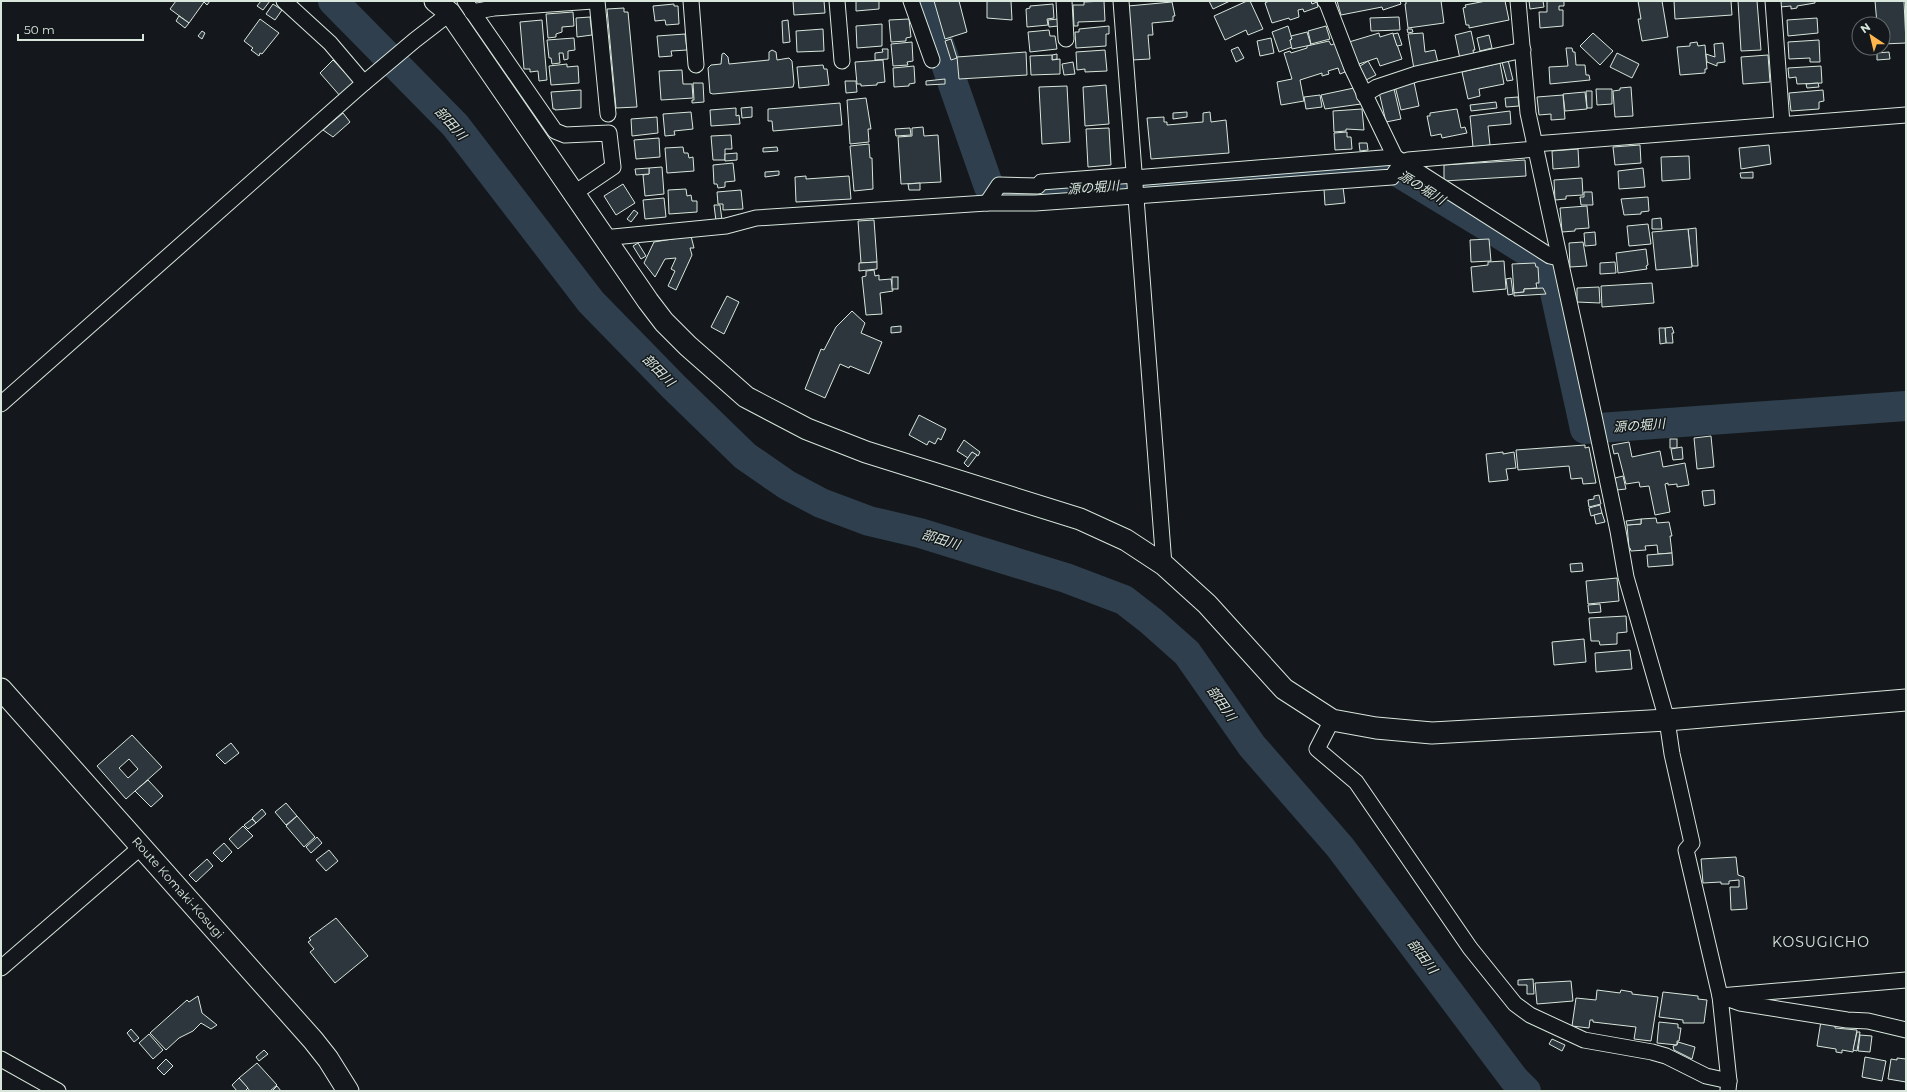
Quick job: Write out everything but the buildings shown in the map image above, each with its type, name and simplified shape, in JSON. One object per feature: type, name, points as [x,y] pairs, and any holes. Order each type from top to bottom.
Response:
[{"type":"street","points":[[284,1],[370,78]]},
{"type":"street","points":[[1,404],[370,78],[456,7],[494,8],[593,1]]},
{"type":"street","points":[[596,1],[608,114]]},
{"type":"street","points":[[691,1],[696,66]]},
{"type":"street","points":[[837,1],[842,61]]},
{"type":"street","points":[[911,1],[932,60]]},
{"type":"street","points":[[1064,1],[1066,39]]},
{"type":"street","points":[[1121,1],[1164,566]]},
{"type":"street","points":[[1324,1],[1327,3],[1364,95],[1399,161],[1550,256],[1559,258]]},
{"type":"street","points":[[1332,720],[1317,749],[1356,782],[1470,948],[1515,1004],[1530,1015],[1584,1040],[1652,1052],[1666,1056],[1728,1086],[1720,996],[1686,850],[1692,844],[1672,754],[1667,720],[1626,577],[1594,416],[1528,113],[1518,1]]},
{"type":"street","points":[[1773,1],[1782,124]]},
{"type":"street","points":[[456,7],[573,194],[664,322],[722,377],[746,397],[807,429],[866,452],[1080,519],[1126,540],[1164,566],[1207,604],[1284,688],[1332,720],[1376,728],[1432,733],[1667,720],[1906,700]]},
{"type":"street","points":[[456,7],[555,131],[565,135],[609,133],[613,167],[573,194]]},
{"type":"street","points":[[1364,95],[1377,87],[1416,74],[1523,50]]},
{"type":"street","points":[[987,203],[999,184],[1038,186],[1041,182],[1399,161],[1782,124],[1906,115]]},
{"type":"street","points":[[603,238],[726,226],[756,218],[987,203],[1035,202],[1135,196],[1392,177],[1399,161]]},
{"type":"street","name":"Route Komaki-Kosugi","points":[[1,689],[313,1040],[328,1059],[348,1091]]},
{"type":"street","points":[[1,968],[141,847]]},
{"type":"street","points":[[1720,996],[1906,980]]},
{"type":"street","points":[[1720,996],[1740,1003],[1847,1020],[1868,1021],[1906,1030]]},
{"type":"street","points":[[1,1059],[58,1091]]},
{"type":"waterway","name":"部田川","points":[[333,1],[455,125],[591,302],[674,387],[745,456],[787,485],[821,503],[869,521],[920,533],[1066,578],[1124,600],[1151,621],[1187,653],[1252,746],[1340,847],[1514,1079],[1526,1091]]},
{"type":"waterway","name":"源の堀川","points":[[924,1],[989,187],[1000,194],[1099,189],[1388,166],[1549,265],[1585,429],[1906,406]]},
{"type":"district","name":"KOSUGICHO","points":[[1821,942]]}]
